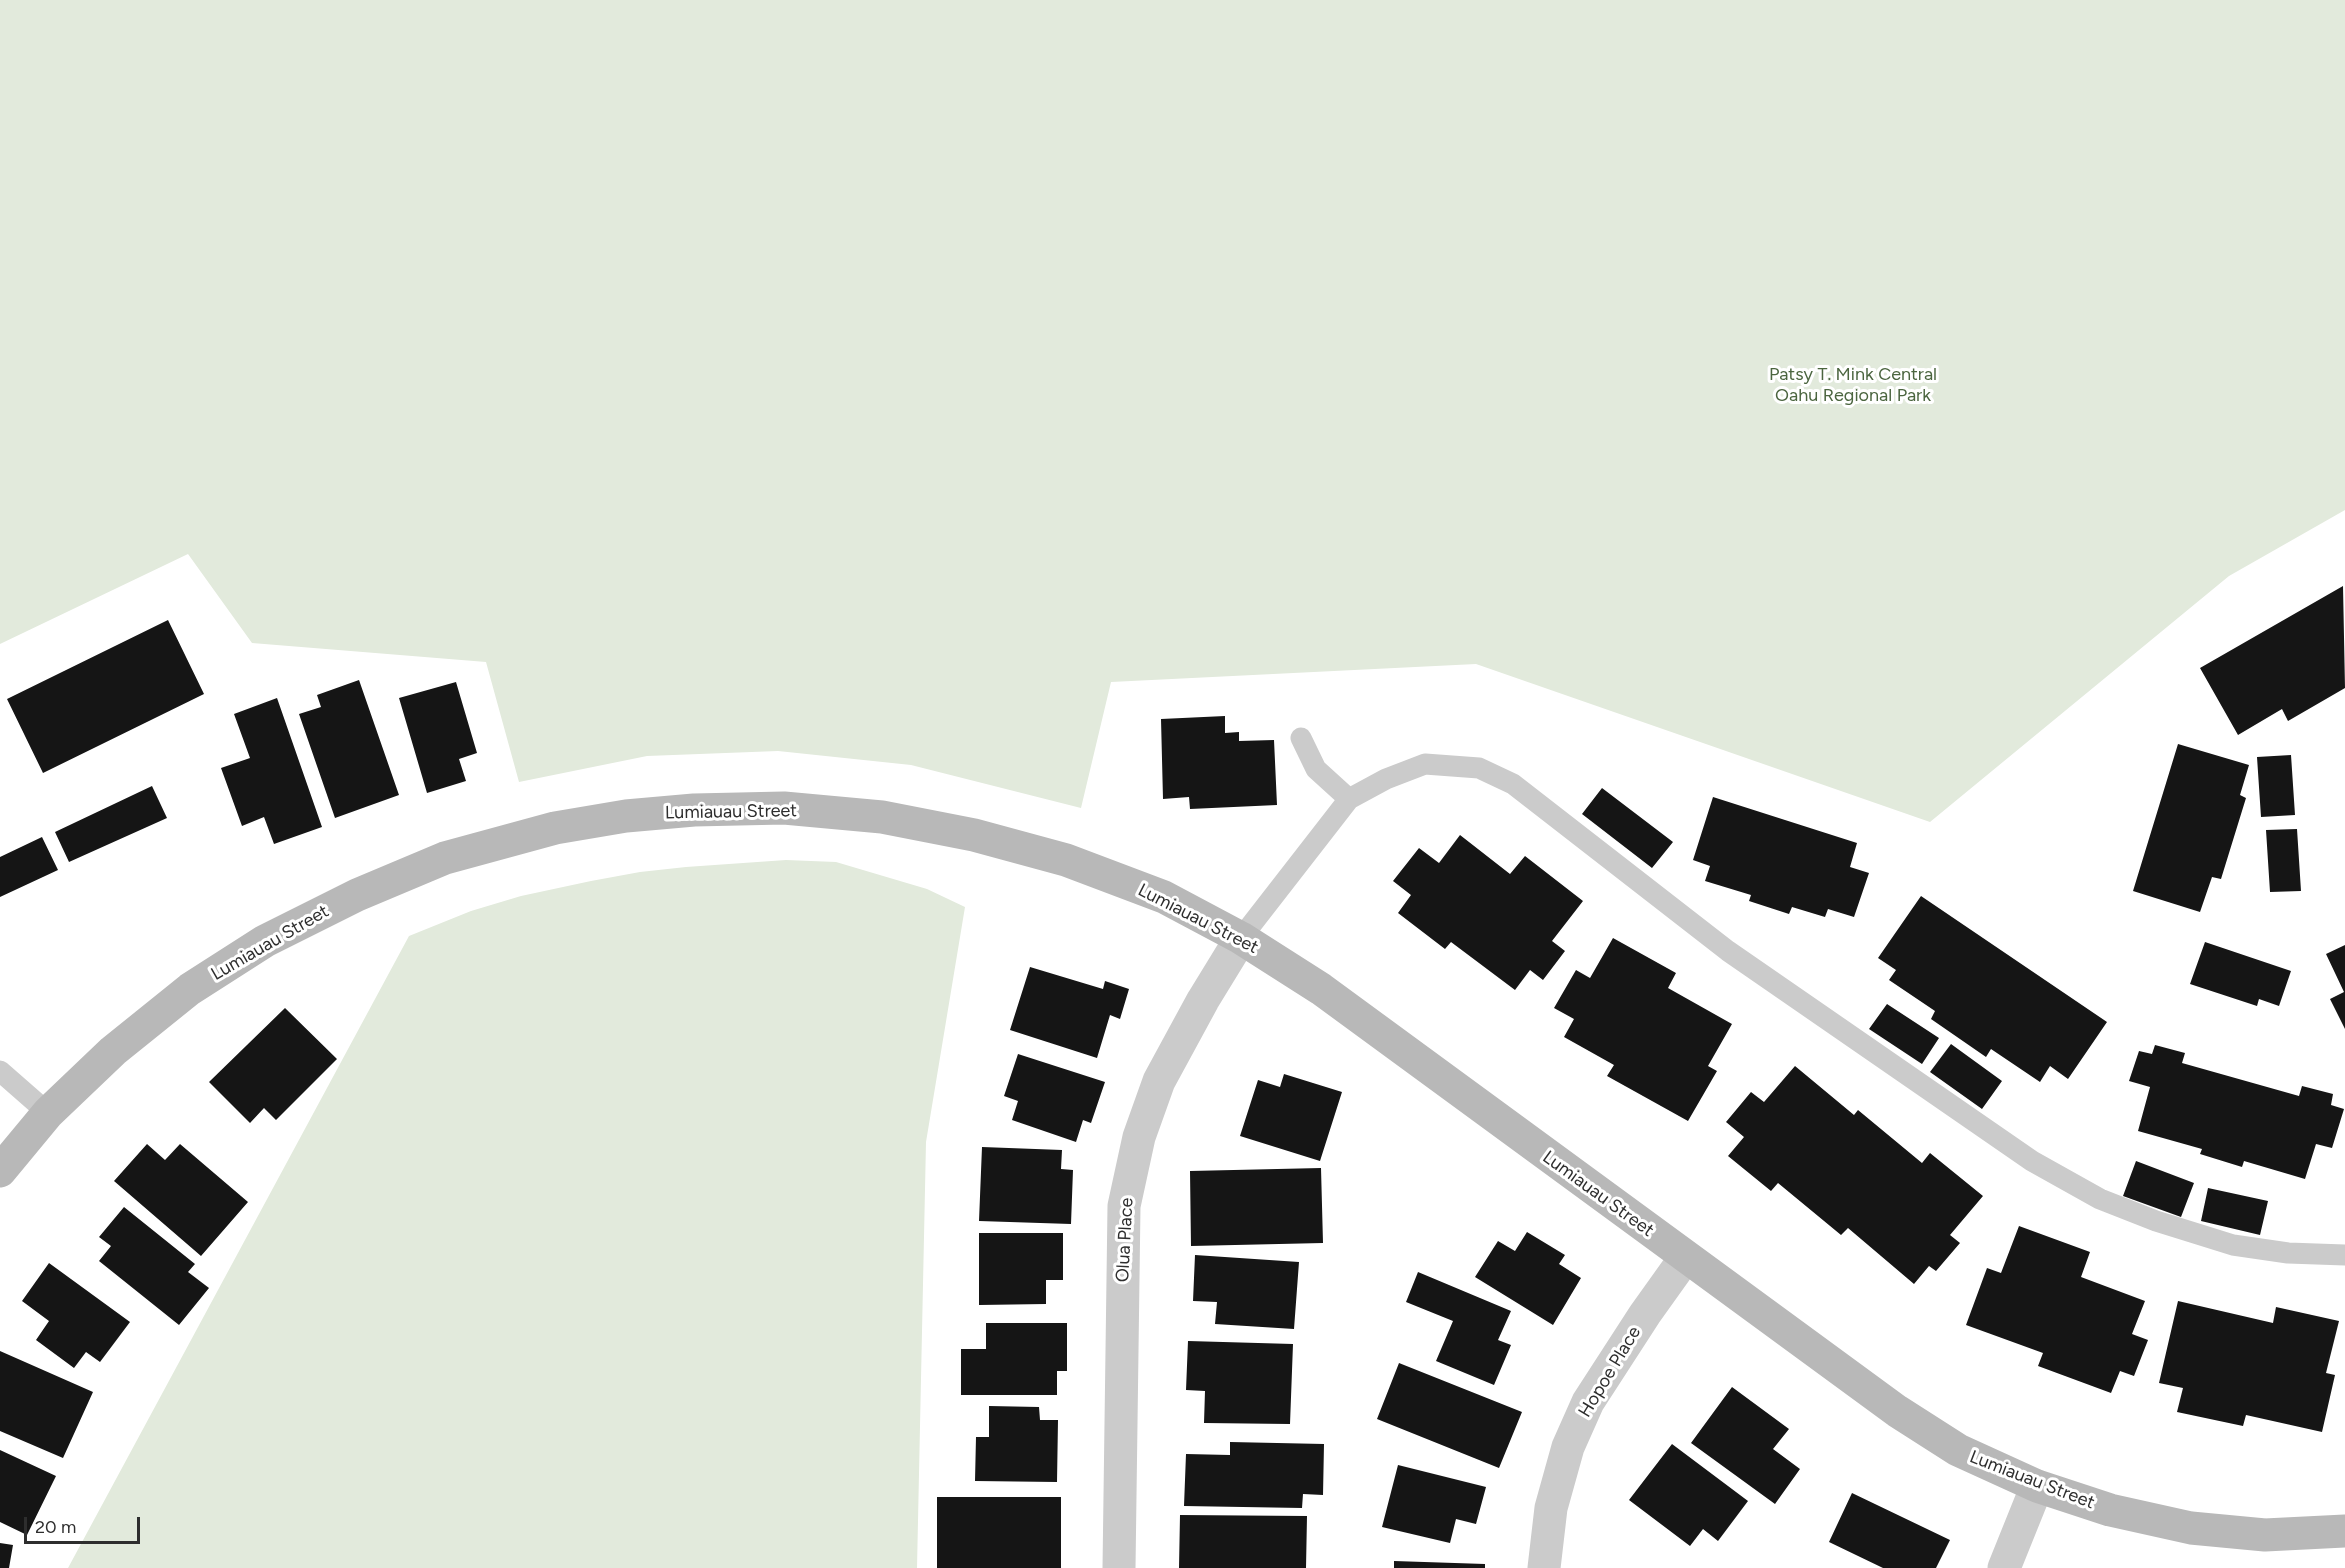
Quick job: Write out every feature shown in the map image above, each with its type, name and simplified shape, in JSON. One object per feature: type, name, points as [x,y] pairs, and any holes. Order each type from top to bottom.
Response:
[{"type":"street","name":"Lumiauau Street","points":[[0,1171],[48,1113],[113,1051],[190,989],[265,941],[357,895],[446,858],[555,828],[626,816],[694,810],[784,808],[882,817],[974,835],[1066,860],[1164,897],[1241,938],[1321,989],[1685,1258],[1897,1411],[1958,1450],[2037,1486],[2110,1509],[2191,1528],[2265,1535],[2345,1531]]},
{"type":"street","name":"Olua Place","points":[[1119,1568],[1124,1206],[1139,1137],[1159,1081],[1203,1000],[1241,938]]},
{"type":"street","name":"Hopoe Place","points":[[1544,1568],[1551,1508],[1568,1448],[1588,1402],[1645,1314],[1685,1258]]},
{"type":"street","points":[[2004,1568],[2037,1486]]},
{"type":"lane","points":[[1301,738],[1316,769],[1349,799]]},
{"type":"lane","points":[[1241,938],[1349,799],[1386,778],[1425,764],[1479,768],[1514,784],[1728,951],[2042,1166],[2100,1199],[2156,1221],[2233,1245],[2288,1252],[2345,1255]]},
{"type":"lane","points":[[0,1071],[48,1113]]},
{"type":"green space","name":"Patsy T. Mink Central Oahu Regional Park","points":[[0,0],[2345,0],[2345,510],[2229,576],[1930,822],[1476,664],[1111,682],[1081,808],[911,765],[778,751],[647,756],[519,782],[486,662],[252,643],[188,554],[0,644]]},
{"type":"green space","points":[[786,860],[836,862],[927,889],[965,907],[926,1142],[917,1568],[68,1568],[409,936],[471,911],[521,896],[591,881],[686,867]]},
{"type":"building","points":[[2343,586],[2345,688],[2288,721],[2282,709],[2238,735],[2200,668]]},
{"type":"building","points":[[168,620],[204,694],[43,773],[7,699]]},
{"type":"building","points":[[359,680],[399,795],[335,818],[299,714],[321,707],[317,695]]},
{"type":"building","points":[[456,682],[477,753],[459,759],[466,781],[427,793],[399,698]]},
{"type":"building","points":[[277,698],[322,827],[274,844],[264,817],[242,826],[221,768],[250,758],[234,714]]},
{"type":"building","points":[[1225,716],[1225,733],[1239,732],[1239,741],[1274,740],[1277,805],[1190,809],[1189,797],[1163,799],[1161,719]]},
{"type":"building","points":[[2178,744],[2249,765],[2240,795],[2246,798],[2221,879],[2212,877],[2200,912],[2133,891]]},
{"type":"building","points":[[2291,755],[2295,815],[2261,817],[2257,757]]},
{"type":"building","points":[[152,786],[167,818],[69,862],[55,832]]},
{"type":"building","points":[[1602,788],[1673,842],[1652,868],[1582,814]]},
{"type":"building","points":[[1713,797],[1857,843],[1850,867],[1869,873],[1854,917],[1828,909],[1825,917],[1792,907],[1789,914],[1749,901],[1751,895],[1705,881],[1710,866],[1693,860]]},
{"type":"building","points":[[2297,829],[2301,891],[2270,892],[2266,830]]},
{"type":"building","points":[[1460,835],[1510,874],[1525,856],[1583,901],[1552,941],[1565,951],[1543,980],[1530,970],[1515,990],[1451,942],[1445,949],[1398,913],[1411,895],[1393,881],[1419,848],[1439,863]]},
{"type":"building","points":[[42,837],[58,870],[0,897],[0,857]]},
{"type":"building","points":[[1921,896],[2107,1022],[2068,1079],[2050,1066],[2040,1082],[1991,1049],[1986,1057],[1931,1019],[1935,1011],[1889,980],[1896,970],[1878,958]]},
{"type":"building","points":[[1613,938],[1676,973],[1668,988],[1732,1024],[1708,1066],[1717,1071],[1688,1121],[1607,1076],[1614,1065],[1564,1037],[1574,1019],[1554,1008],[1576,970],[1590,978]]},
{"type":"building","points":[[2205,942],[2291,971],[2279,1006],[2259,999],[2257,1006],[2190,984]]},
{"type":"building","points":[[2345,945],[2345,1029],[2330,999],[2344,992],[2326,954]]},
{"type":"building","points":[[1030,967],[1103,989],[1105,981],[1129,989],[1120,1019],[1110,1015],[1097,1058],[1010,1030]]},
{"type":"building","points":[[1887,1004],[1939,1038],[1922,1064],[1869,1029]]},
{"type":"building","points":[[285,1008],[337,1059],[276,1120],[264,1108],[250,1123],[209,1082]]},
{"type":"building","points":[[1951,1044],[2002,1081],[1982,1109],[1930,1072]]},
{"type":"building","points":[[2155,1045],[2185,1053],[2182,1063],[2299,1096],[2302,1086],[2333,1094],[2331,1105],[2344,1109],[2332,1148],[2316,1144],[2305,1179],[2244,1161],[2242,1167],[2200,1154],[2202,1149],[2138,1131],[2150,1087],[2129,1081],[2139,1051],[2152,1054]]},
{"type":"building","points":[[1018,1054],[1105,1082],[1091,1123],[1083,1120],[1076,1142],[1012,1120],[1018,1101],[1004,1096]]},
{"type":"building","points":[[1795,1066],[1854,1115],[1858,1110],[1922,1163],[1930,1153],[1983,1196],[1950,1235],[1960,1243],[1936,1271],[1929,1266],[1914,1284],[1848,1228],[1841,1235],[1778,1183],[1771,1191],[1728,1156],[1744,1137],[1726,1122],[1751,1092],[1764,1102]]},
{"type":"building","points":[[1284,1074],[1342,1092],[1320,1161],[1240,1136],[1258,1080],[1280,1087]]},
{"type":"building","points":[[147,1144],[165,1160],[180,1144],[248,1202],[201,1256],[114,1181]]},
{"type":"building","points":[[982,1147],[1062,1150],[1061,1169],[1073,1170],[1071,1224],[979,1221]]},
{"type":"building","points":[[2136,1161],[2194,1183],[2181,1217],[2123,1196]]},
{"type":"building","points":[[1321,1168],[1323,1243],[1191,1246],[1190,1171]]},
{"type":"building","points":[[2208,1188],[2268,1201],[2260,1235],[2201,1221]]},
{"type":"building","points":[[124,1207],[195,1264],[188,1272],[209,1288],[179,1325],[99,1261],[111,1246],[99,1237]]},
{"type":"building","points":[[2019,1226],[2090,1252],[2081,1277],[2145,1301],[2132,1334],[2148,1340],[2134,1376],[2120,1371],[2111,1393],[2038,1366],[2043,1353],[1966,1325],[1987,1268],[2001,1273]]},
{"type":"building","points":[[1527,1232],[1565,1255],[1559,1264],[1581,1278],[1553,1325],[1475,1277],[1498,1241],[1515,1251]]},
{"type":"building","points":[[979,1233],[1063,1233],[1063,1280],[1046,1280],[1046,1304],[979,1305]]},
{"type":"building","points":[[1195,1255],[1299,1262],[1294,1329],[1215,1324],[1217,1302],[1193,1301]]},
{"type":"building","points":[[49,1263],[130,1322],[100,1362],[86,1352],[74,1368],[36,1340],[49,1321],[22,1301]]},
{"type":"building","points":[[1418,1272],[1511,1311],[1498,1340],[1511,1345],[1494,1385],[1436,1361],[1453,1321],[1406,1302]]},
{"type":"building","points":[[2178,1301],[2273,1323],[2276,1307],[2339,1321],[2326,1373],[2335,1375],[2322,1432],[2246,1415],[2243,1426],[2177,1412],[2183,1388],[2159,1383]]},
{"type":"building","points":[[986,1323],[1067,1323],[1067,1371],[1057,1371],[1057,1395],[961,1395],[961,1349],[986,1349]]},
{"type":"building","points":[[1188,1341],[1293,1344],[1290,1424],[1204,1423],[1205,1391],[1186,1390]]},
{"type":"building","points":[[0,1351],[93,1392],[63,1458],[0,1431]]},
{"type":"building","points":[[1399,1363],[1522,1412],[1499,1468],[1377,1419]]},
{"type":"building","points":[[1732,1387],[1789,1429],[1773,1449],[1800,1469],[1775,1504],[1691,1443]]},
{"type":"building","points":[[989,1406],[1039,1407],[1040,1420],[1058,1420],[1057,1482],[975,1481],[976,1437],[989,1437]]},
{"type":"building","points":[[1230,1442],[1324,1444],[1323,1495],[1303,1494],[1302,1508],[1184,1506],[1186,1454],[1230,1455]]},
{"type":"building","points":[[1672,1444],[1748,1501],[1718,1541],[1703,1529],[1690,1546],[1629,1500]]},
{"type":"building","points":[[0,1450],[56,1476],[27,1535],[0,1522]]},
{"type":"building","points":[[1398,1465],[1486,1487],[1476,1524],[1456,1519],[1450,1543],[1382,1527]]},
{"type":"building","points":[[1852,1493],[1950,1540],[1936,1568],[1883,1568],[1829,1542]]},
{"type":"building","points":[[937,1497],[1061,1497],[1061,1568],[937,1568]]},
{"type":"building","points":[[1180,1515],[1307,1516],[1306,1568],[1179,1568]]},
{"type":"building","points":[[0,1543],[13,1545],[9,1568],[0,1568]]},
{"type":"building","points":[[1394,1561],[1485,1564],[1485,1568],[1394,1568]]}]
